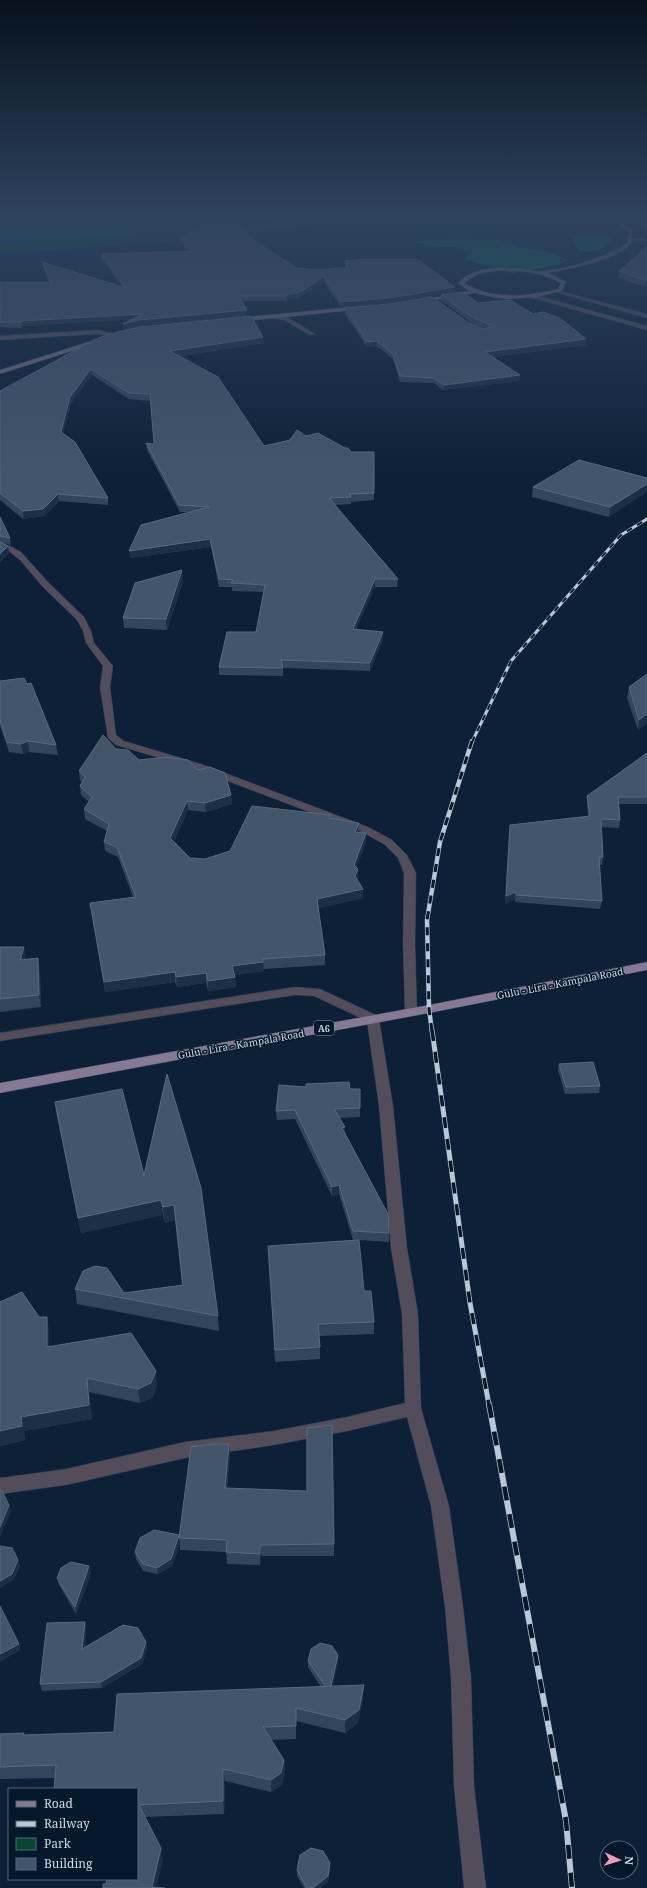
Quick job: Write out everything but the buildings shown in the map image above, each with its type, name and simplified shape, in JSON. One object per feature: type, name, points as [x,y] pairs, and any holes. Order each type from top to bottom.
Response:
[{"type":"main road","name":"Gulu - Lira - Kampala Road","points":[[0,1088],[412,1012],[647,966]]},
{"type":"street","points":[[412,302],[418,301]]},
{"type":"street","points":[[551,301],[647,328]]},
{"type":"street","points":[[594,301],[647,316]]},
{"type":"street","points":[[232,320],[367,308]]},
{"type":"street","points":[[273,316],[285,318],[312,334]]},
{"type":"street","points":[[0,338],[98,332],[118,335],[0,372]]},
{"type":"street","points":[[0,546],[9,548],[24,559],[85,625],[90,643],[108,666],[105,687],[111,736],[120,742],[197,766],[364,829],[388,842],[403,857],[410,873],[409,943],[412,1012]]},
{"type":"street","points":[[0,1038],[295,991],[316,992],[373,1019],[386,1106],[399,1248],[410,1314],[413,1408],[440,1506],[454,1607],[461,1678],[464,1786],[475,1888]]},
{"type":"street","points":[[0,1486],[66,1477],[185,1450],[274,1438],[340,1426],[413,1408]]},
{"type":"railway","points":[[472,742],[511,661],[621,535],[647,519]]},
{"type":"railway","points":[[432,1031],[429,1009],[427,920],[440,842],[472,741]]},
{"type":"railway","points":[[432,1030],[470,1303],[489,1405]]},
{"type":"railway","points":[[489,1404],[566,1821],[572,1888]]}]
